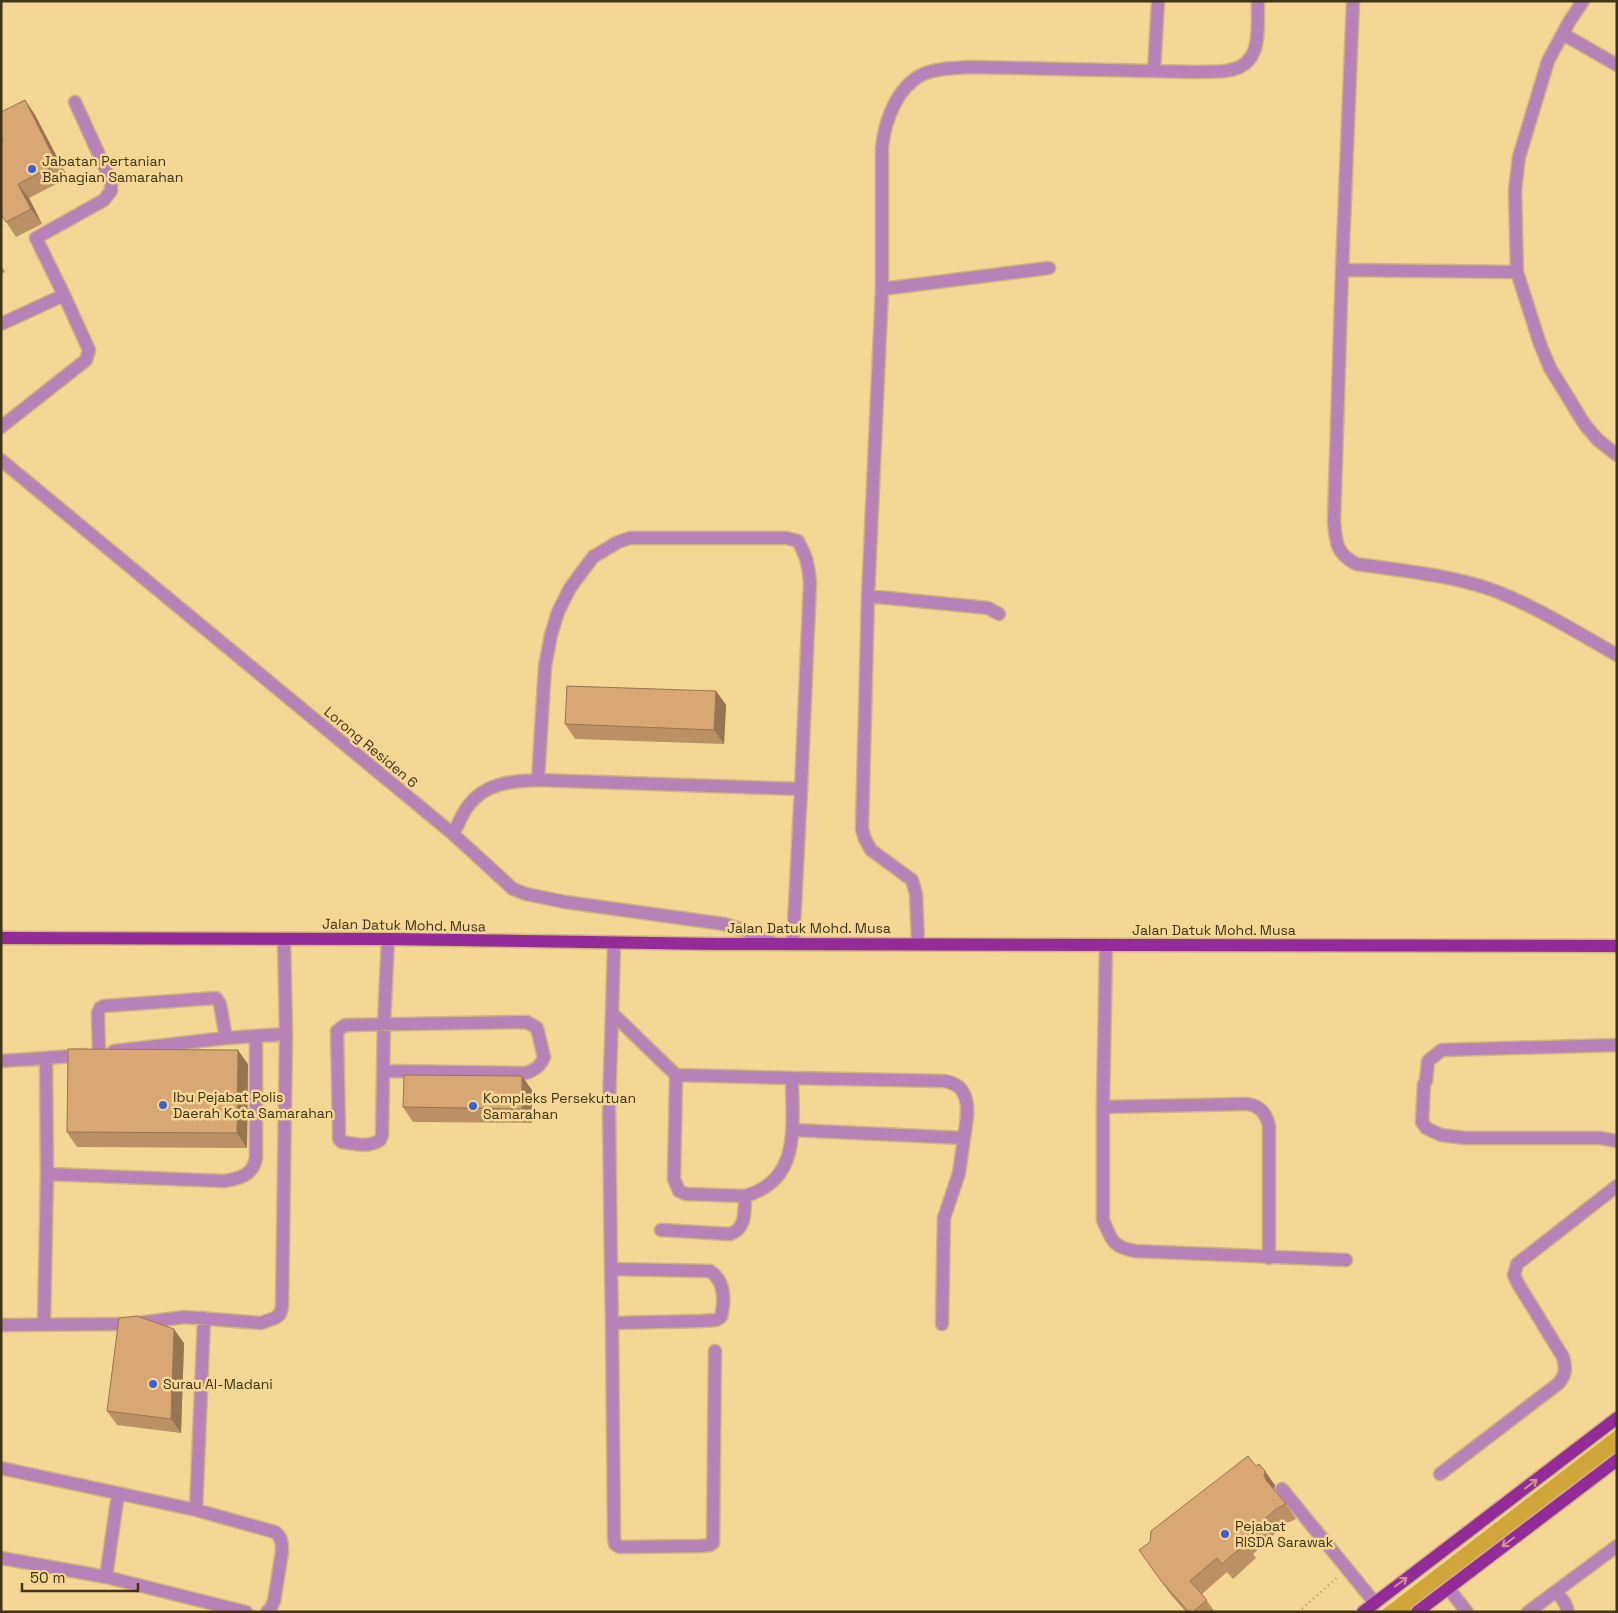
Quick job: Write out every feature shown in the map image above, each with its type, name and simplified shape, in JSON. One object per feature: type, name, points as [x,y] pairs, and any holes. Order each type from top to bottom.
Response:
[{"type":"main road","name":"Jalan Datuk Mohd. Musa","points":[[1,938],[388,939],[614,943],[1617,946]]},
{"type":"main road","points":[[1363,1612],[1617,1418]]},
{"type":"main road","points":[[1417,1612],[1615,1465]]},
{"type":"street","points":[[1154,71],[1158,1]]},
{"type":"street","points":[[918,943],[916,894],[912,880],[871,850],[864,839],[862,829],[868,596],[882,289],[882,147],[889,114],[899,98],[918,78],[924,74],[941,69],[969,67],[1229,71],[1244,65],[1254,55],[1257,45],[1258,1]]},
{"type":"street","points":[[1354,1],[1342,270],[1334,521],[1335,536],[1339,550],[1345,558],[1356,564],[1453,579],[1498,592],[1542,612],[1617,655]]},
{"type":"street","points":[[1583,1],[1548,61],[1518,157],[1515,190],[1517,272],[1540,344],[1550,368],[1585,425],[1598,440],[1617,455]]},
{"type":"street","points":[[1563,34],[1617,65]]},
{"type":"street","points":[[1,427],[86,360],[89,350],[36,238],[104,200],[111,191],[111,181],[75,102]]},
{"type":"street","points":[[882,289],[1049,268]]},
{"type":"street","points":[[1342,270],[1517,272]]},
{"type":"street","points":[[1,324],[64,295]]},
{"type":"street","name":"Lorong Residen 6","points":[[1,460],[453,834],[513,890],[565,902],[724,924],[744,930],[773,943]]},
{"type":"street","points":[[538,780],[547,651],[563,600],[593,556],[618,542],[630,538],[786,538],[798,540],[808,563],[810,583],[793,943]]},
{"type":"street","points":[[868,596],[988,608],[999,614]]},
{"type":"street","points":[[453,834],[467,807],[477,795],[486,789],[506,783],[538,780],[801,789]]},
{"type":"street","points":[[1,1325],[130,1324],[185,1317],[261,1323],[280,1314],[282,1307],[286,1034],[284,939]]},
{"type":"street","points":[[384,1071],[526,1073],[535,1070],[544,1057],[539,1032],[531,1023],[384,1023],[344,1025],[337,1031],[339,1139],[342,1142],[367,1146],[375,1144],[380,1140],[384,1071],[384,1023],[388,939]]},
{"type":"street","points":[[614,943],[609,1105],[614,1537],[615,1544],[620,1547],[701,1546],[713,1543],[715,1351]]},
{"type":"street","points":[[1106,945],[1103,1107],[1104,1220],[1110,1236],[1116,1244],[1135,1252],[1346,1260]]},
{"type":"street","points":[[100,1053],[98,1013],[100,1008],[107,1006],[216,998],[220,1004],[226,1038]]},
{"type":"street","points":[[612,1013],[676,1075],[944,1081],[961,1089],[966,1102],[964,1138],[960,1173],[944,1218],[942,1324]]},
{"type":"street","points":[[1,1061],[100,1053],[226,1038],[286,1034]]},
{"type":"street","points":[[47,1174],[224,1181],[241,1178],[251,1170],[256,1158],[256,1037]]},
{"type":"street","points":[[1617,1045],[1442,1050],[1428,1061],[1426,1082],[1424,1084],[1422,1122],[1426,1128],[1441,1135],[1465,1138],[1600,1138],[1617,1141]]},
{"type":"street","points":[[44,1324],[47,1174],[46,1058]]},
{"type":"street","points":[[676,1075],[674,1160],[676,1186],[681,1192],[686,1194],[745,1196],[768,1187],[783,1170],[791,1148],[792,1078]]},
{"type":"street","points":[[1103,1107],[1251,1104],[1259,1108],[1265,1115],[1268,1126],[1269,1258]]},
{"type":"street","points":[[792,1130],[964,1138]]},
{"type":"street","points":[[1440,1474],[1559,1383],[1564,1377],[1566,1367],[1563,1357],[1514,1275],[1515,1269],[1517,1264],[1617,1186]]},
{"type":"street","points":[[661,1230],[730,1234],[737,1232],[743,1221],[745,1196]]},
{"type":"street","points":[[612,1269],[710,1271],[721,1282],[723,1307],[721,1317],[716,1320],[612,1323]]},
{"type":"street","points":[[196,1510],[204,1318]]},
{"type":"street","points":[[1,1468],[196,1510],[278,1534],[282,1544],[282,1552],[273,1604],[266,1612]]},
{"type":"street","points":[[1282,1489],[1374,1603]]},
{"type":"street","points":[[106,1577],[118,1494]]},
{"type":"street","points":[[1528,1612],[1617,1546]]},
{"type":"street","points":[[1,1558],[106,1577],[246,1612]]},
{"type":"street","points":[[1448,1588],[1467,1612]]},
{"type":"street","points":[[1556,1591],[1568,1612]]},
{"type":"path","points":[[1298,1612],[1347,1569]]},
{"type":"shaded area","points":[[1617,1429],[1617,1453],[1410,1612],[1380,1612]]},
{"type":"building","name":"Jabatan Pertanian Bahagian Samarahan","points":[[25,100],[57,164],[18,184],[31,209],[6,222],[1,214],[1,140],[3,140],[1,136],[1,112]]},
{"type":"building","points":[[567,686],[716,691],[714,730],[565,724]]},
{"type":"building","name":"Ibu Pejabat Polis Daerah Kota Samarahan","points":[[68,1049],[238,1050],[237,1133],[67,1132]]},
{"type":"building","points":[[404,1075],[522,1076],[522,1109],[403,1107]]},
{"type":"building","name":"Surau Al-Madani","points":[[137,1316],[174,1329],[171,1419],[107,1411],[119,1318]]},
{"type":"building","name":"Pejabat RISDA Sarawak","points":[[1248,1456],[1256,1466],[1259,1464],[1265,1471],[1266,1480],[1286,1504],[1276,1509],[1242,1540],[1245,1544],[1222,1564],[1217,1558],[1190,1581],[1207,1600],[1193,1612],[1189,1612],[1161,1581],[1139,1550],[1150,1542],[1151,1531]]},
{"type":"place","name":"Jabatan Pertanian Bahagian Samarahan","points":[[32,169]]},
{"type":"place","name":"Ibu Pejabat Polis Daerah Kota Samarahan","points":[[163,1105]]},
{"type":"place","name":"Kompleks Persekutuan Samarahan","points":[[473,1106]]},
{"type":"place","name":"Surau Al-Madani","points":[[153,1384]]},
{"type":"place","name":"Pejabat RISDA Sarawak","points":[[1225,1534]]}]
